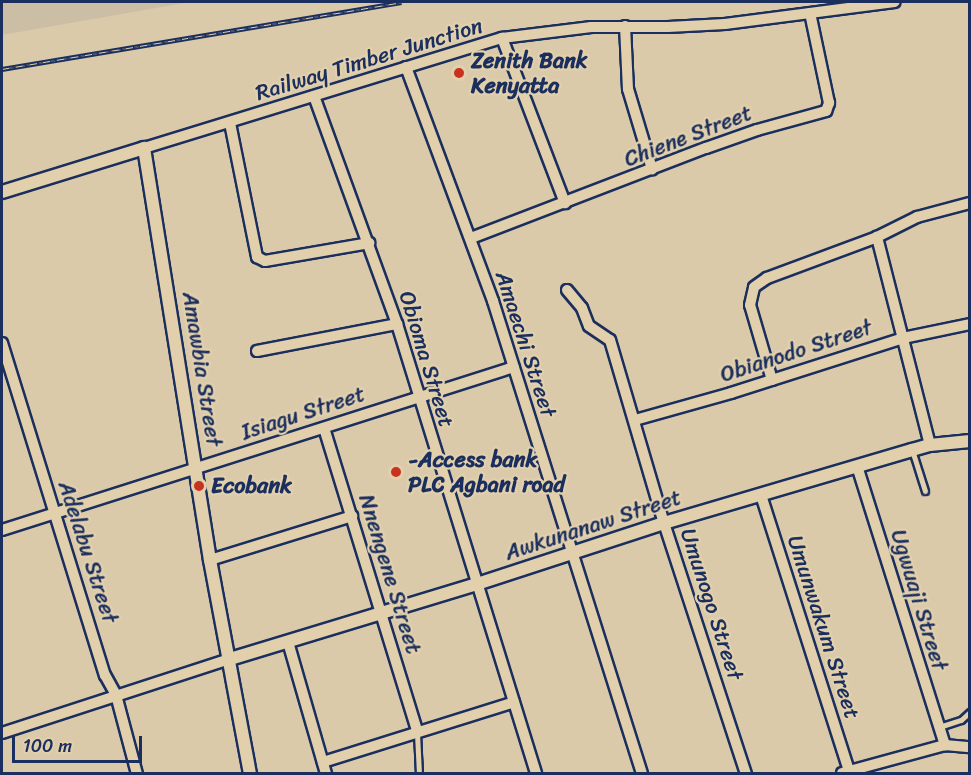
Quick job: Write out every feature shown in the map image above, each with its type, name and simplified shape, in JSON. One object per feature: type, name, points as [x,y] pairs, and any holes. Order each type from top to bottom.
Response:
[{"type":"street","name":"Railway Timber Junction","points":[[144,148],[502,38],[574,28],[725,24],[895,2]]},
{"type":"street","name":"Chiene Street","points":[[471,238],[758,130],[826,111],[829,103],[810,13]]},
{"type":"street","points":[[625,26],[628,90],[652,170]]},
{"type":"street","points":[[502,38],[565,203]]},
{"type":"street","name":"Amaechi Street","points":[[406,67],[471,238],[642,774]]},
{"type":"street","name":"Obioma Street","points":[[314,96],[397,324],[536,774]]},
{"type":"street","points":[[230,123],[257,257],[265,261],[369,243]]},
{"type":"street","points":[[2,192],[144,148]]},
{"type":"street","name":"Amawbia Street","points":[[144,148],[197,467],[210,560],[250,774]]},
{"type":"street","points":[[772,380],[750,305],[754,287],[767,278],[877,237],[917,217],[969,203]]},
{"type":"street","points":[[877,237],[930,445]]},
{"type":"street","name":"Umunogo Street","points":[[567,290],[582,308],[589,326],[610,340],[664,523],[746,774]]},
{"type":"street","points":[[257,351],[397,324]]},
{"type":"street","name":"Obianodo Street","points":[[634,420],[772,380],[903,338],[969,324]]},
{"type":"street","name":"Adelabu Street","points":[[2,343],[105,675],[116,695],[136,774]]},
{"type":"street","name":"Isiagu Street","points":[[2,530],[514,367]]},
{"type":"street","name":"Nnengene Street","points":[[324,428],[417,731]]},
{"type":"street","name":"Awkunanaw Street","points":[[230,658],[477,584],[664,523],[857,466],[930,445],[969,441]]},
{"type":"street","name":"Ugwuaji Street","points":[[857,466],[945,745]]},
{"type":"street","name":"Umunwakum Street","points":[[761,495],[847,773]]},
{"type":"street","points":[[210,560],[352,516]]},
{"type":"street","points":[[288,642],[326,774]]},
{"type":"street","points":[[2,733],[230,658]]},
{"type":"street","points":[[323,762],[514,702]]},
{"type":"street","points":[[847,773],[945,745],[969,747]]},
{"type":"lane","points":[[912,450],[926,491]]},
{"type":"lane","points":[[939,727],[961,720],[969,712]]},
{"type":"lane","points":[[417,731],[419,774]]},
{"type":"shaded area","points":[[2,2],[190,2],[2,35]]},
{"type":"railway","points":[[2,69],[401,2]]},
{"type":"place","name":"Zenith Bank Kenyatta","points":[[459,73]]},
{"type":"place","name":"-Access bank PLC Agbani road","points":[[396,472]]},
{"type":"place","name":"Ecobank","points":[[199,486]]}]
